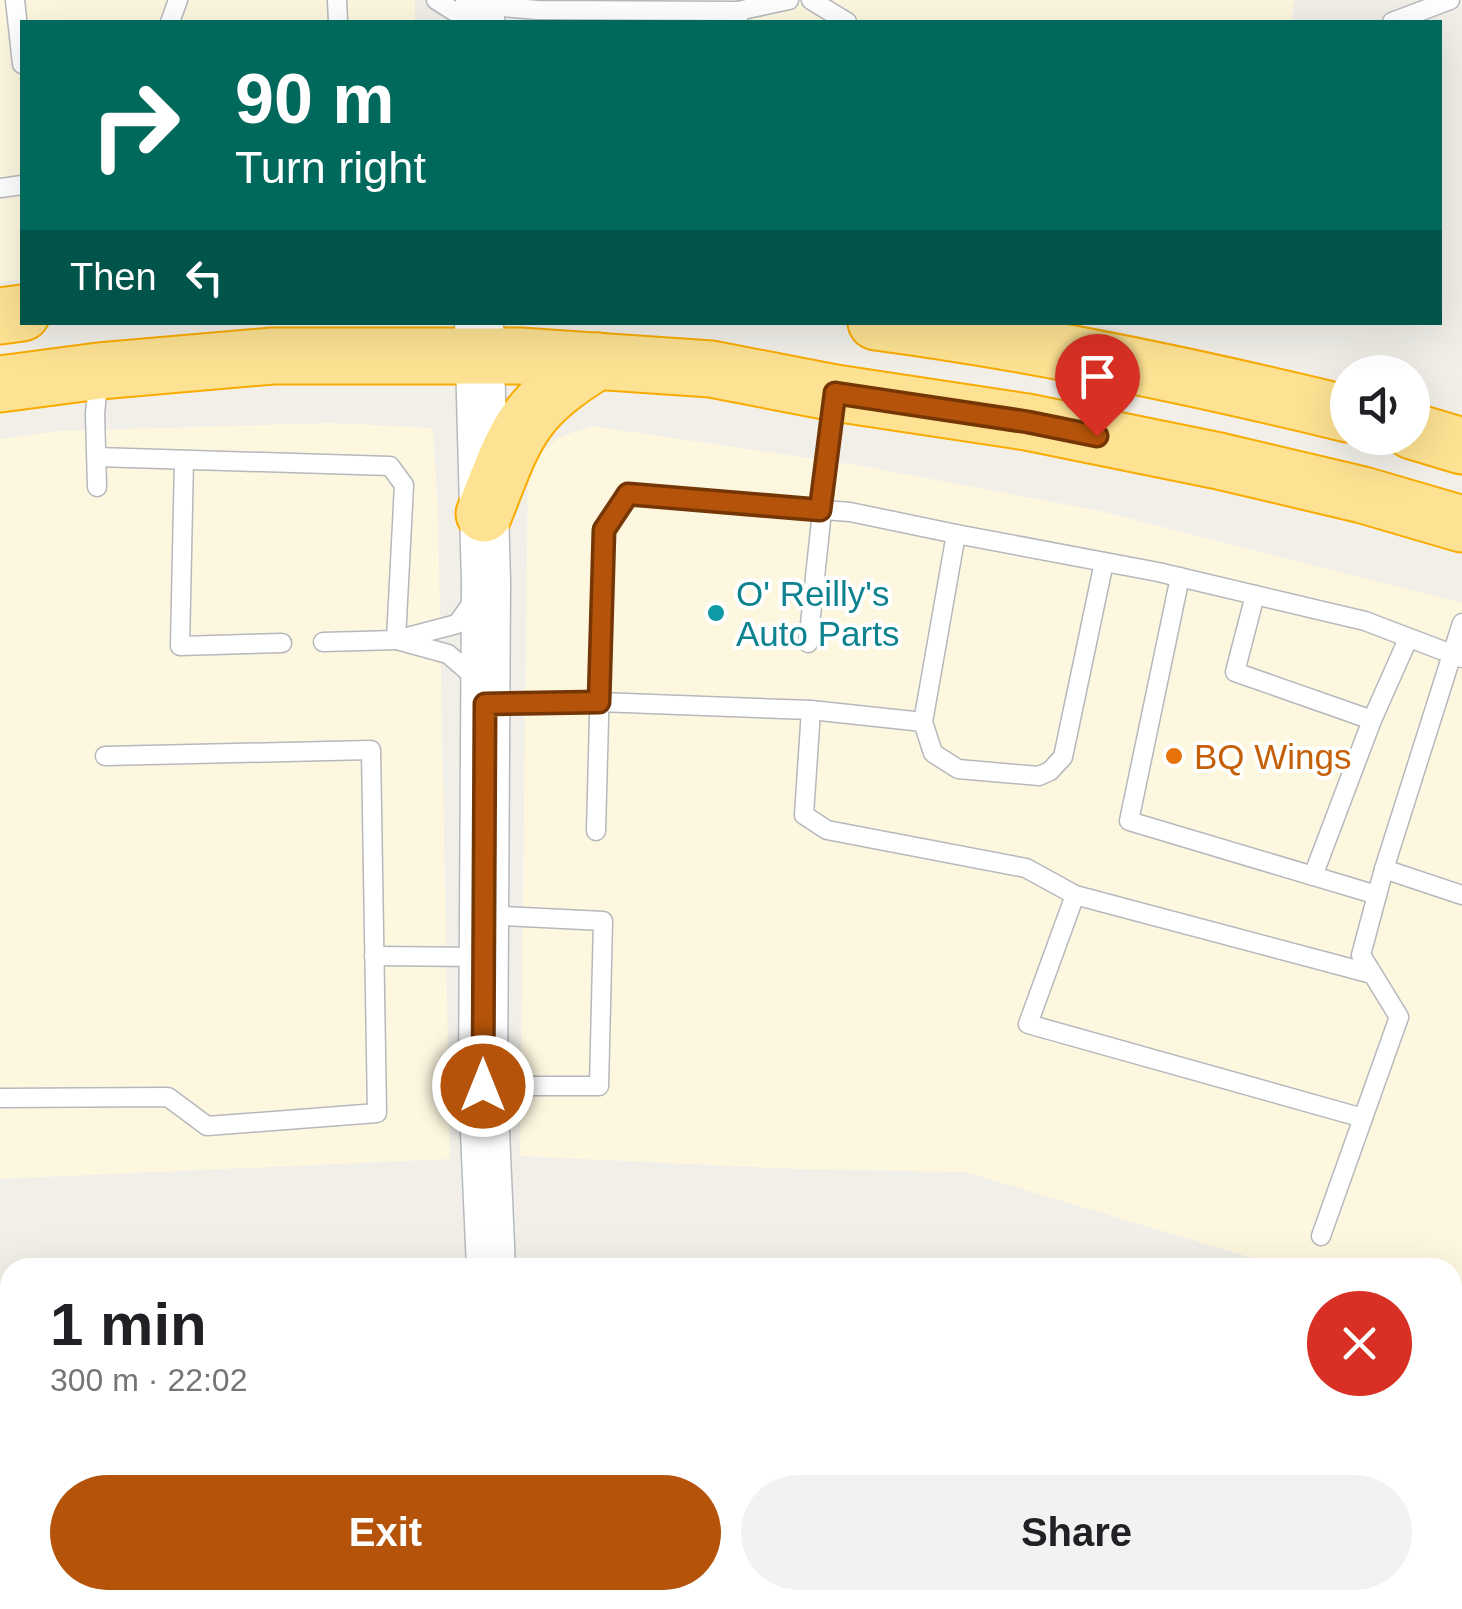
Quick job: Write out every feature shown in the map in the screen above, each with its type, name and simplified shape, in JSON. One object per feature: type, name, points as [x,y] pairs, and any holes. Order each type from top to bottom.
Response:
[{"type":"highway","points":[[920,325],[994,330],[1074,342],[1330,410]]},
{"type":"highway","points":[[0,384],[99,371],[479,340],[598,362],[712,370],[1028,422],[1218,461],[1362,495],[1462,524]]},
{"type":"highway","points":[[484,514],[515,434],[559,385],[598,362]]},
{"type":"highway","points":[[1430,436],[1462,446]]},
{"type":"street","points":[[479,340],[486,582],[483,1086],[491,1258]]},
{"type":"lane","points":[[15,0],[20,46]]},
{"type":"lane","points":[[469,10],[603,5],[651,16],[738,17],[790,0]]},
{"type":"lane","points":[[811,0],[844,20]]},
{"type":"lane","points":[[1397,20],[1452,0],[1462,2]]},
{"type":"lane","points":[[98,487],[99,371]]},
{"type":"lane","points":[[808,644],[835,393]]},
{"type":"lane","points":[[97,457],[390,466],[404,486],[396,640]]},
{"type":"lane","points":[[184,460],[180,646],[282,643]]},
{"type":"lane","points":[[596,831],[604,530],[628,494],[850,512],[1180,577],[1365,621],[1457,657]]},
{"type":"lane","points":[[956,534],[923,722],[933,752],[958,768],[1039,776],[1063,757],[1104,562]]},
{"type":"lane","points":[[1180,577],[1129,820],[1378,895]]},
{"type":"lane","points":[[323,642],[396,640],[457,624],[486,582]]},
{"type":"lane","points":[[1255,595],[1235,672],[1372,720]]},
{"type":"lane","points":[[1321,1236],[1399,1017],[1361,955],[1384,869],[1457,657],[1462,624]]},
{"type":"lane","points":[[1313,876],[1372,720],[1408,639]]},
{"type":"lane","points":[[396,640],[448,654],[485,695],[811,710],[923,722]]},
{"type":"lane","points":[[811,710],[804,815],[827,830],[1026,868],[1075,895],[1372,974]]},
{"type":"lane","points":[[0,1098],[168,1096],[207,1126],[377,1113],[371,750],[105,756]]},
{"type":"lane","points":[[1384,869],[1462,896]]},
{"type":"lane","points":[[1075,895],[1028,1024],[1363,1118]]},
{"type":"lane","points":[[374,956],[603,920],[599,1086],[483,1086]]},
{"type":"shaded area","points":[[0,0],[415,0],[415,20],[20,20],[20,279],[0,282]]},
{"type":"shaded area","points":[[547,0],[1294,0],[1292,20],[548,20]]},
{"type":"shaded area","points":[[331,423],[433,428],[438,512],[450,1159],[0,1179],[0,439],[60,431]]},
{"type":"shaded area","points":[[591,426],[862,466],[1100,511],[1462,603],[1462,1258],[1253,1258],[965,1172],[798,1169],[520,1156],[528,465],[558,438]]},
{"type":"place","name":"O' Reilly's Auto Parts","points":[[716,613]]},
{"type":"place","name":"BQ Wings","points":[[1174,756]]},
{"type":"route","points":[[483,1086],[485,704],[599,702],[604,530],[628,494],[820,510],[835,393],[1097,436]]}]
